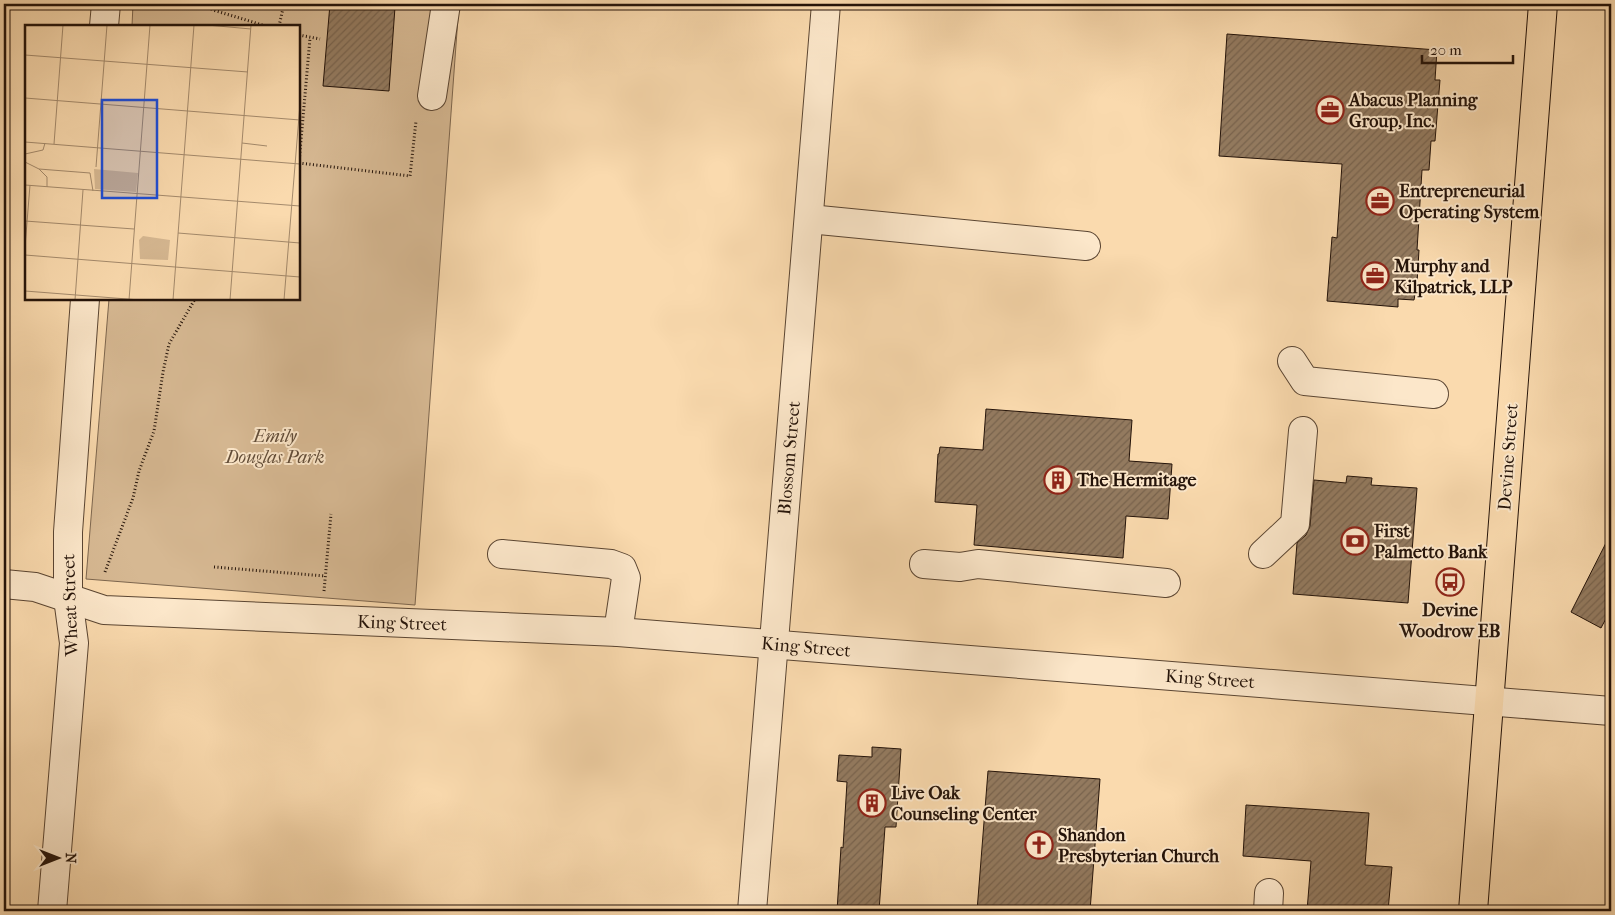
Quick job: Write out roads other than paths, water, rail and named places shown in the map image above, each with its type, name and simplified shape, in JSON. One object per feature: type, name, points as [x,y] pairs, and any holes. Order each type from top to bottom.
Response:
[{"type":"main road","name":"Devine Street","points":[[1474,911],[1544,4]]},
{"type":"street","points":[[104,25],[106,4]]},
{"type":"street","points":[[432,96],[446,4]]},
{"type":"street","name":"Blossom Street","points":[[752,911],[826,4]]},
{"type":"street","points":[[808,219],[1086,246]]},
{"type":"street","name":"Wheat Street","points":[[52,911],[74,643],[68,598],[68,532],[84,300]]},
{"type":"street","points":[[1292,360],[1305,381],[1434,394]]},
{"type":"street","points":[[1263,554],[1295,524],[1303,431]]},
{"type":"street","points":[[502,554],[611,564],[622,568],[626,578],[618,632]]},
{"type":"street","points":[[924,564],[960,568],[978,564],[1166,583]]},
{"type":"street","name":"King Street","points":[[4,584],[35,587],[104,610],[618,632],[1611,711]]},
{"type":"place","name":"Abacus Planning Group, Inc.","points":[[1330,110]]},
{"type":"place","name":"Entrepreneurial Operating System","points":[[1380,201]]},
{"type":"place","name":"Murphy and Kilpatrick, LLP","points":[[1375,276]]},
{"type":"place","name":"The Hermitage","points":[[1058,480]]},
{"type":"place","name":"First Palmetto Bank","points":[[1355,541]]},
{"type":"place","name":"Devine Woodrow EB","points":[[1450,582]]},
{"type":"place","name":"Live Oak Counseling Center","points":[[872,803]]},
{"type":"place","name":"Shandon Presbyterian Church","points":[[1039,845]]},
{"type":"park label","name":"Emily Douglas Park","points":[[275,446]]}]
